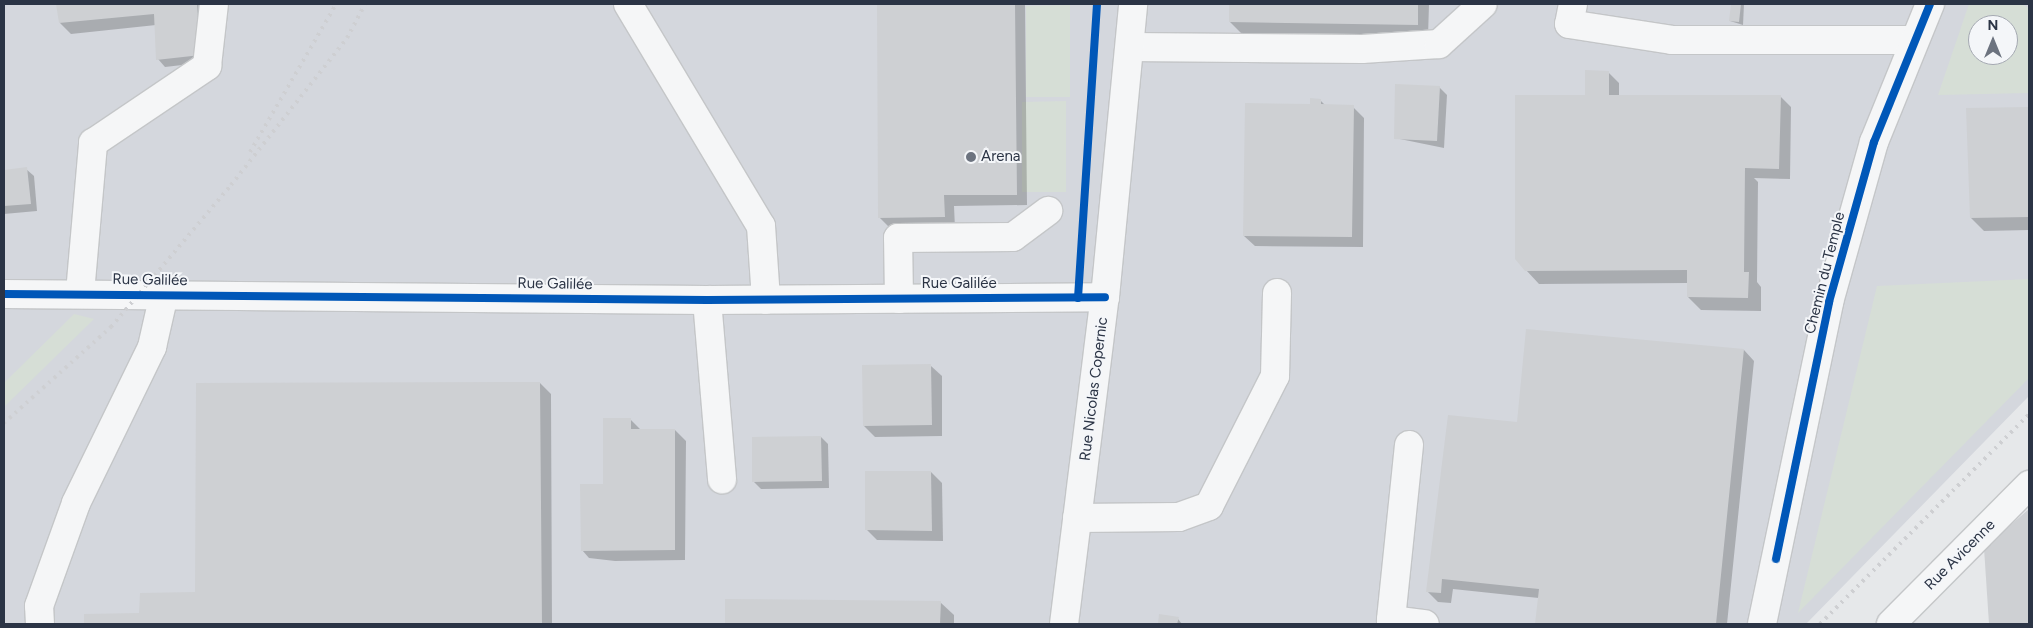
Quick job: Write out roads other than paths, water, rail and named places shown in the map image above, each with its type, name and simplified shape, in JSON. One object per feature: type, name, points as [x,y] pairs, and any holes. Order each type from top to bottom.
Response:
[{"type":"street","points":[[80,293],[93,143],[207,66],[214,4]]},
{"type":"street","points":[[628,4],[761,226],[766,300]]},
{"type":"street","name":"Rue Nicolas Copernic","points":[[1064,624],[1105,297],[1133,4]]},
{"type":"street","points":[[1130,47],[1362,49],[1439,44],[1483,4]]},
{"type":"street","points":[[1573,4],[1569,24],[1672,40],[1914,40]]},
{"type":"street","name":"Chemin du Temple","points":[[1762,624],[1829,302],[1874,142],[1930,4]]},
{"type":"street","points":[[899,299],[898,238],[1013,237],[1048,211]]},
{"type":"street","name":"Rue Galilée","points":[[4,294],[80,293],[707,300],[1105,297]]},
{"type":"street","points":[[1077,518],[1179,517],[1209,506],[1275,376],[1277,293]]},
{"type":"street","points":[[40,624],[39,606],[76,503],[152,347],[164,294]]},
{"type":"street","points":[[707,300],[722,479]]},
{"type":"street","points":[[1409,446],[1391,620],[1425,624]]},
{"type":"street","name":"Rue Avicenne","points":[[1891,624],[2029,485]]},
{"type":"railway","points":[[250,152],[336,4]]},
{"type":"railway","points":[[4,423],[111,327],[231,185],[347,38],[365,4]]},
{"type":"railway","points":[[1820,624],[2029,414]]},
{"type":"place","name":"Arena","points":[[971,157]]}]
